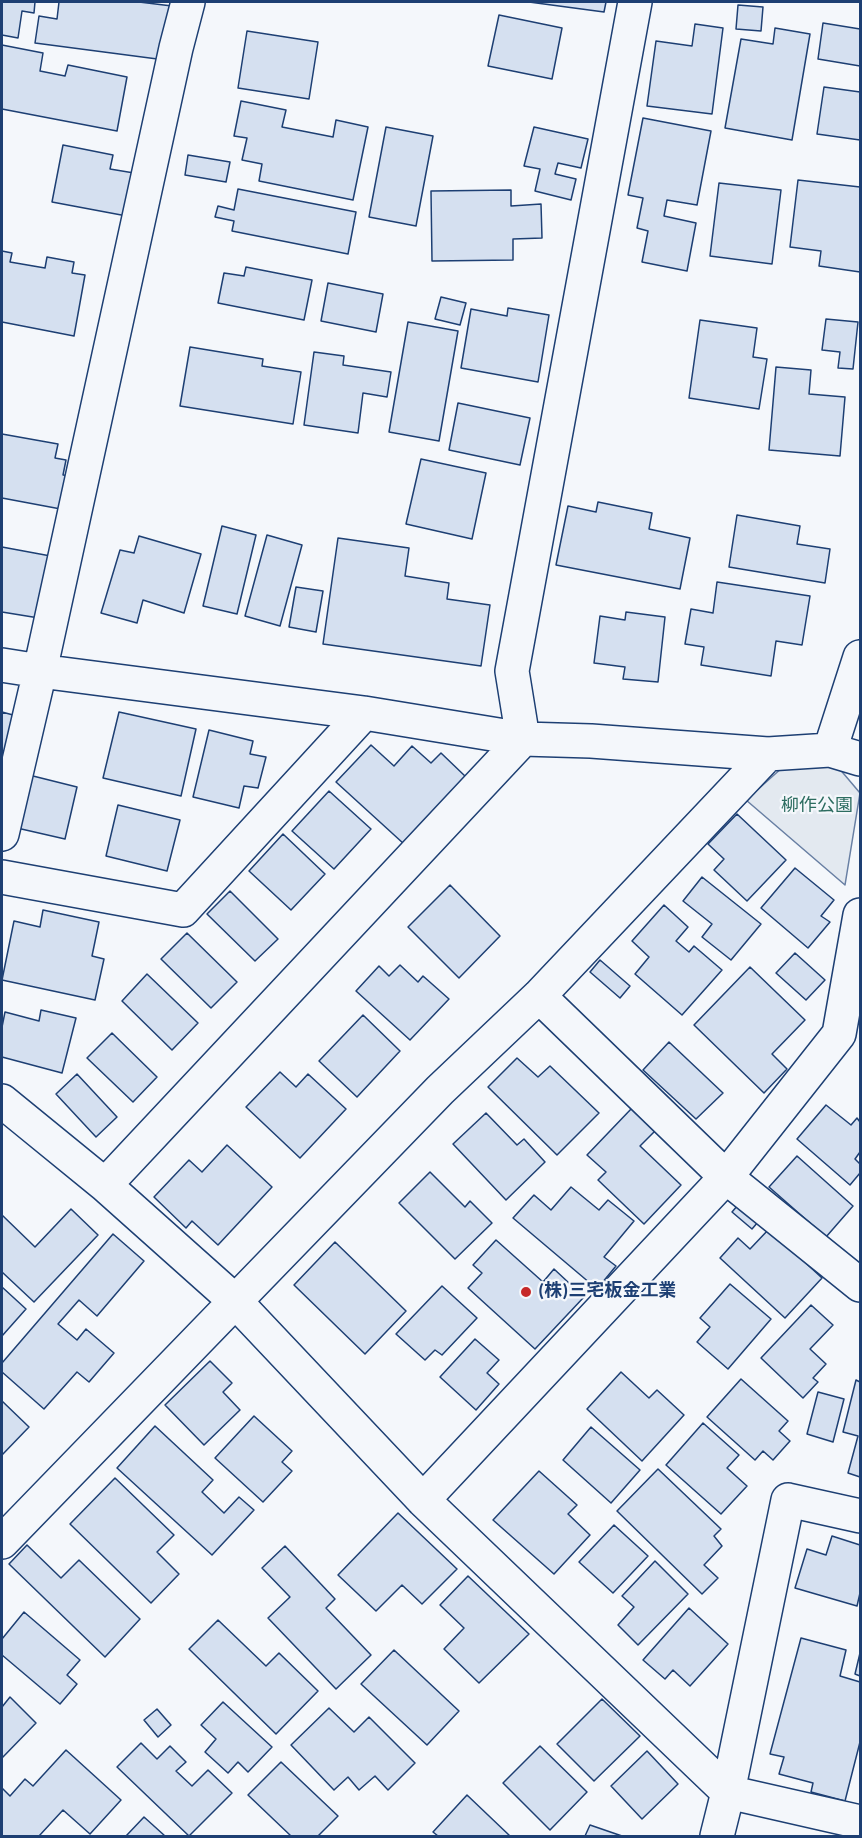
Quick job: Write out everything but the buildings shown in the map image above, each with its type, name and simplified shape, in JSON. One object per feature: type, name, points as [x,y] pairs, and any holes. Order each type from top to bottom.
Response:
[{"type":"street","points":[[2,834],[188,2]]},
{"type":"street","points":[[523,739],[512,670],[635,2]]},
{"type":"street","points":[[2,664],[40,672],[364,713],[523,739],[591,741],[768,754],[845,754],[861,657]]},
{"type":"street","points":[[2,877],[183,910],[364,713]]},
{"type":"street","points":[[105,1185],[523,739]]},
{"type":"street","points":[[2,1542],[440,1090],[539,996],[768,754]]},
{"type":"street","points":[[423,1500],[726,1177],[839,1034],[861,915]]},
{"type":"street","points":[[539,996],[726,1177],[861,1285]]},
{"type":"street","points":[[2,1101],[105,1185],[235,1301],[423,1500],[728,1792],[861,1822]]},
{"type":"street","points":[[717,1836],[788,1500],[861,1516]]},
{"type":"green space","name":"柳作公園","points":[[783,767],[838,767],[860,793],[845,885],[746,800]]},
{"type":"place","name":"(株)三宅板金工業","points":[[526,1292]]}]
